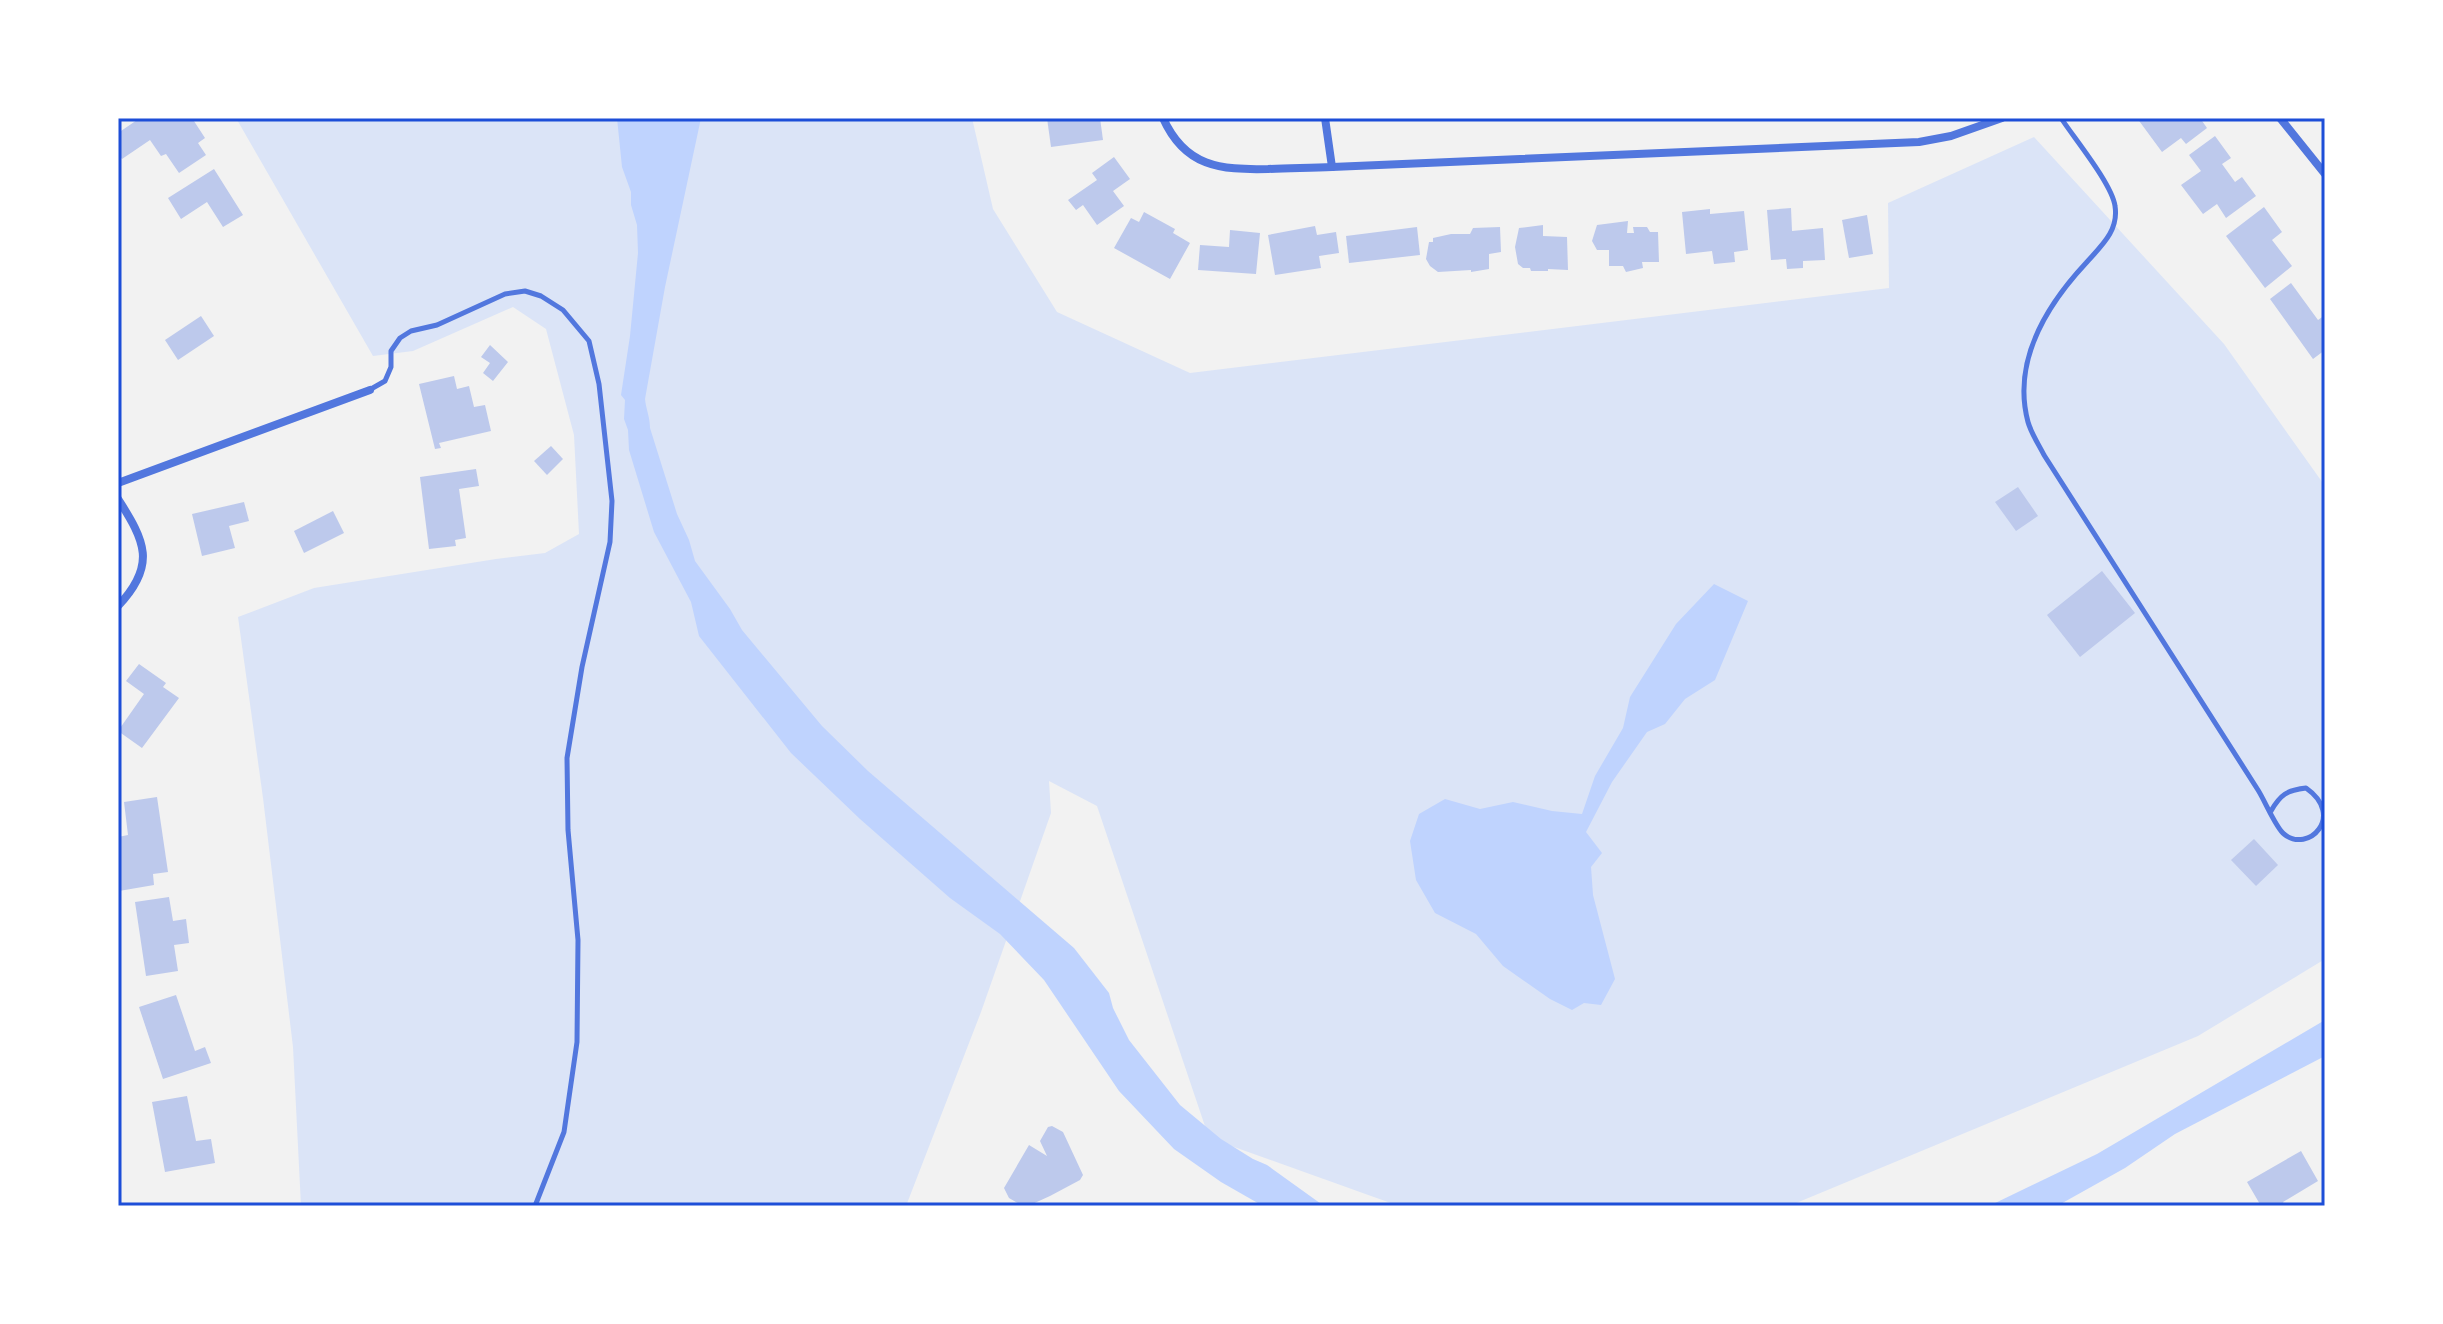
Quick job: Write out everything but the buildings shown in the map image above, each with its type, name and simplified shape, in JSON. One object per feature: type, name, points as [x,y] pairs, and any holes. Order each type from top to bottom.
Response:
[{"type":"street","points":[[1163,118],[1173,137],[1191,155],[1205,163],[1238,170],[1919,142],[1951,136],[2002,118]]},
{"type":"street","points":[[1325,118],[1332,167]]},
{"type":"street","points":[[2280,118],[2325,174]]},
{"type":"street","points":[[118,483],[370,390]]},
{"type":"street","points":[[118,499],[140,536],[143,561],[131,591],[118,606]]},
{"type":"lane","points":[[2061,118],[2109,189],[2115,206],[2114,227],[2043,320],[2027,357],[2023,389],[2029,424],[2044,455],[2271,811],[2277,827],[2286,837],[2296,840],[2311,837],[2322,825],[2324,810],[2317,796],[2306,788],[2293,789],[2279,797],[2271,811]]},
{"type":"lane","points":[[370,390],[385,381],[391,367],[391,351],[400,338],[505,294],[525,291],[541,296],[563,310],[589,341],[599,384],[612,501],[610,542],[582,667],[567,758],[568,830],[578,940],[577,1042],[564,1132],[535,1206]]},
{"type":"shaded area","points":[[236,118],[972,118],[993,209],[1057,312],[1190,373],[1889,288],[1888,203],[2034,137],[2224,344],[2325,486],[2325,959],[2198,1036],[1789,1206],[1399,1206],[1209,1138],[1097,806],[1049,781],[1051,813],[981,1012],[906,1206],[301,1206],[293,1047],[238,617],[314,588],[545,553],[579,534],[574,435],[546,329],[513,307],[413,351],[373,356]]},
{"type":"water","points":[[617,118],[701,118],[645,399],[650,428],[695,561],[742,630],[822,726],[868,771],[1074,948],[1109,993],[1129,1040],[1180,1105],[1221,1139],[1267,1165],[1324,1206],[1263,1206],[1221,1182],[1174,1149],[1119,1091],[1044,980],[1000,934],[950,898],[791,753],[699,636],[691,602],[654,532],[629,450],[624,419],[625,400],[621,395],[638,253],[637,225],[631,192],[622,167]]},
{"type":"water","points":[[1714,584],[1748,601],[1715,680],[1685,699],[1665,724],[1647,732],[1612,782],[1586,832],[1602,853],[1591,867],[1593,895],[1615,979],[1601,1005],[1584,1003],[1572,1010],[1550,999],[1503,966],[1476,934],[1435,913],[1416,880],[1410,841],[1419,814],[1445,799],[1480,809],[1513,802],[1582,814],[1595,776],[1623,728],[1630,697],[1676,624]]},
{"type":"water","points":[[2325,1020],[2325,1056],[2175,1134],[2125,1168],[2057,1206],[1989,1206],[2097,1154]]}]
